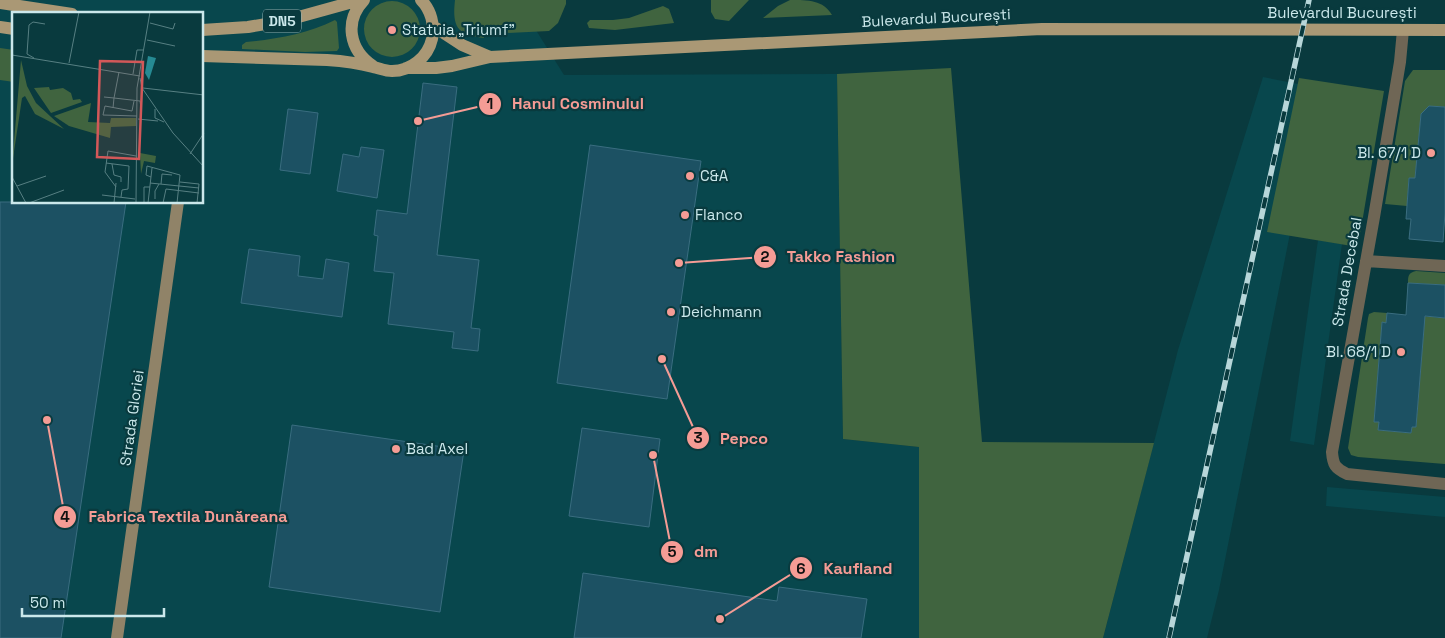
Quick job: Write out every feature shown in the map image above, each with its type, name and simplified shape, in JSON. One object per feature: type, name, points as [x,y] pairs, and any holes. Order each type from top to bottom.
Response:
[{"type":"main road","name":"DN5","points":[[204,30],[248,27],[284,21],[360,0]]},
{"type":"main road","points":[[364,0],[358,6],[354,15],[351,35],[359,54],[366,62],[375,67]]},
{"type":"main road","points":[[421,0],[428,9],[432,21],[462,45],[490,57]]},
{"type":"main road","points":[[406,68],[421,59],[431,44],[435,0]]},
{"type":"main road","points":[[0,3],[59,12]]},
{"type":"main road","name":"Bulevardul București","points":[[204,56],[345,61],[390,71],[406,68],[452,66],[490,57],[1042,29],[1445,30]]},
{"type":"main road","name":"Strada Gloriei","points":[[117,638],[178,204]]},
{"type":"street","name":"Strada Decebal","points":[[1403,30],[1400,62],[1332,452],[1333,463],[1339,470],[1347,474],[1445,484]]},
{"type":"street","points":[[1366,261],[1445,266]]},
{"type":"shaded area","points":[[0,0],[496,0],[534,27],[564,75],[837,74],[843,439],[919,447],[919,638],[0,638]]},
{"type":"shaded area","points":[[1263,77],[1319,88],[1219,590],[1207,638],[1103,638],[1178,350]]},
{"type":"shaded area","points":[[1318,240],[1342,244],[1314,445],[1290,441]]},
{"type":"shaded area","points":[[1327,487],[1445,497],[1445,517],[1326,506]]},
{"type":"green space","points":[[455,0],[566,0],[566,4],[558,23],[549,31],[484,34],[484,38],[468,35],[458,28],[454,17]]},
{"type":"green space","points":[[711,0],[749,0],[729,21],[715,19],[711,12]]},
{"type":"green space","points":[[790,0],[815,2],[824,6],[832,15],[763,18],[778,6]]},
{"type":"green space","points":[[392,1],[403,3],[412,9],[418,18],[420,29],[418,40],[412,49],[403,55],[392,57],[381,55],[372,49],[366,40],[364,29],[366,18],[372,9],[381,3]]},
{"type":"green space","points":[[663,6],[669,9],[674,23],[615,30],[589,28],[587,23],[590,20],[629,18]]},
{"type":"green space","points":[[335,20],[337,22],[339,48],[337,51],[305,52],[242,49],[242,45],[246,42],[292,35],[314,29]]},
{"type":"green space","points":[[0,48],[12,50],[12,82],[0,80]]},
{"type":"green space","points":[[951,68],[982,442],[1154,443],[1103,638],[919,638],[919,447],[843,439],[837,74]]},
{"type":"green space","points":[[1413,70],[1445,70],[1445,107],[1429,106],[1421,114],[1415,178],[1409,178],[1407,206],[1385,204],[1405,81]]},
{"type":"green space","points":[[1299,78],[1384,91],[1358,247],[1267,232]]},
{"type":"green space","points":[[1416,271],[1445,273],[1445,285],[1408,283],[1409,275]]},
{"type":"green space","points":[[1374,312],[1387,313],[1386,323],[1382,323],[1374,422],[1379,422],[1379,430],[1411,433],[1412,427],[1416,427],[1424,326],[1420,316],[1445,318],[1445,464],[1351,455],[1348,448],[1368,318],[1369,314]]},
{"type":"building","points":[[423,83],[457,87],[437,255],[479,260],[471,328],[480,329],[478,351],[452,348],[454,332],[388,324],[394,273],[374,271],[378,236],[374,235],[377,210],[407,214]]},
{"type":"building","name":"Bl. 67/1 D","points":[[1429,106],[1445,107],[1445,213],[1443,242],[1409,239],[1411,219],[1406,219],[1409,178],[1415,178],[1421,114]]},
{"type":"building","points":[[288,109],[318,113],[310,174],[280,170]]},
{"type":"building","points":[[590,145],[701,161],[667,399],[557,383]]},
{"type":"building","points":[[361,147],[384,150],[377,198],[337,191],[343,154],[359,157]]},
{"type":"building","points":[[0,202],[12,202],[12,204],[126,204],[61,638],[0,638]]},
{"type":"building","points":[[249,249],[300,256],[298,276],[323,279],[326,259],[349,263],[342,317],[241,303]]},
{"type":"building","name":"Bl. 68/1 D","points":[[1408,283],[1445,285],[1445,318],[1425,316],[1416,427],[1412,427],[1411,433],[1378,430],[1379,422],[1374,422],[1382,322],[1386,323],[1387,313],[1406,315]]},
{"type":"building","points":[[292,425],[464,450],[440,612],[269,587]]},
{"type":"building","points":[[582,428],[660,439],[649,527],[569,516]]},
{"type":"building","points":[[583,573],[777,601],[779,587],[867,599],[861,638],[574,638]]},
{"type":"railway","points":[[1169,638],[1309,0]]},
{"type":"place","name":"Statuia „Triumf”","points":[[392,30]]},
{"type":"place","name":"Hanul Cosminulul","points":[[418,121]]},
{"type":"place","name":"Bl. 67/1 D","points":[[1431,153]]},
{"type":"place","name":"C&A","points":[[690,176]]},
{"type":"place","name":"Flanco","points":[[685,215]]},
{"type":"place","name":"Takko Fashion","points":[[679,263]]},
{"type":"place","name":"Deichmann","points":[[671,312]]},
{"type":"place","name":"Bl. 68/1 D","points":[[1401,352]]},
{"type":"place","name":"Pepco","points":[[662,359]]},
{"type":"place","name":"Fabrica Textila Dunăreana","points":[[47,420]]},
{"type":"place","name":"Bad Axel","points":[[396,449]]},
{"type":"place","name":"dm","points":[[653,455]]},
{"type":"place","name":"Kaufland","points":[[720,619]]}]
